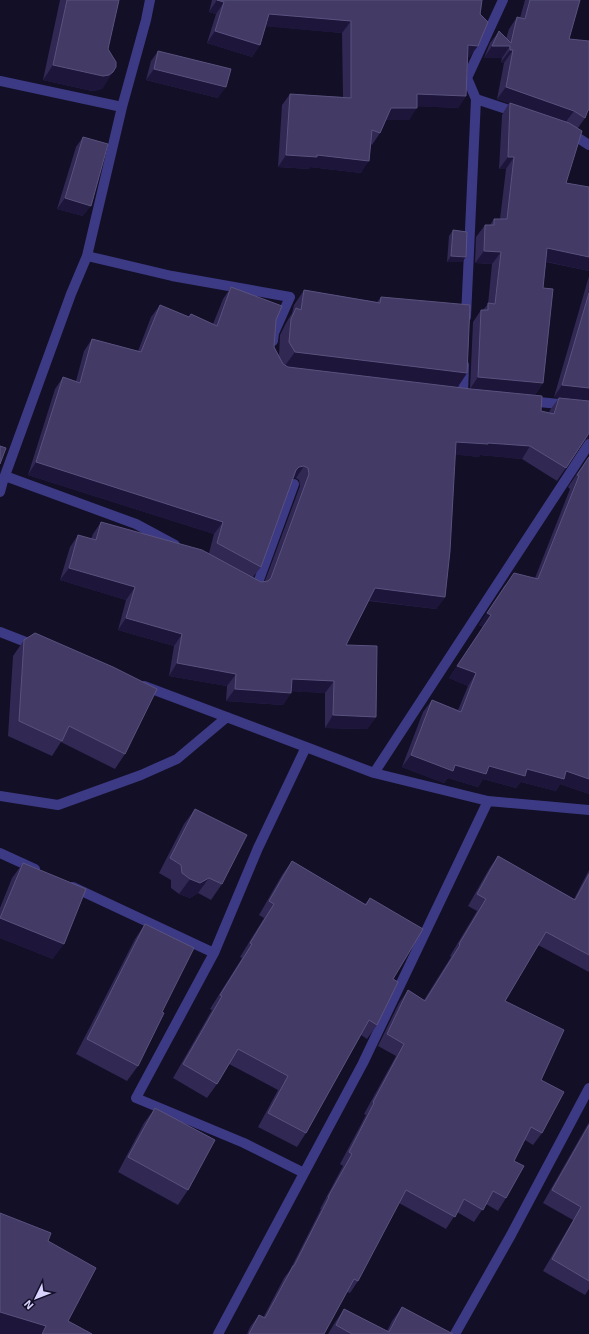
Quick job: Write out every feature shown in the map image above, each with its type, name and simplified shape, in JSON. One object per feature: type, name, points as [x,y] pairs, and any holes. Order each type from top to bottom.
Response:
[{"type":"street","points":[[0,492],[68,302],[87,256],[122,107],[150,0]]},
{"type":"street","points":[[466,325],[476,99],[467,78],[503,0]]},
{"type":"street","points":[[0,81],[122,107]]},
{"type":"street","points":[[476,99],[527,116]]},
{"type":"street","points":[[563,129],[589,145]]},
{"type":"street","points":[[87,256],[172,276],[290,297],[274,333],[272,353]]},
{"type":"street","points":[[463,395],[465,356]]},
{"type":"street","points":[[518,400],[589,407]]},
{"type":"street","points":[[374,773],[589,444]]},
{"type":"street","points":[[5,476],[136,524],[183,549]]},
{"type":"street","points":[[243,581],[256,588],[294,484]]},
{"type":"street","points":[[0,632],[44,649]]},
{"type":"street","points":[[132,682],[374,773],[488,801],[589,810]]},
{"type":"street","points":[[0,796],[58,805],[141,775],[177,759],[227,717]]},
{"type":"street","points":[[304,1173],[244,1143],[136,1098],[214,953],[258,848],[306,747]]},
{"type":"street","points":[[218,1334],[363,1063],[488,801]]},
{"type":"street","points":[[0,853],[43,873]]},
{"type":"street","points":[[64,883],[214,953]]},
{"type":"street","points":[[455,1334],[511,1235],[589,1088]]},
{"type":"building","points":[[67,0],[119,0],[108,49],[116,62],[116,67],[109,75],[103,76],[53,65]]},
{"type":"building","points":[[217,0],[482,0],[480,14],[488,22],[478,46],[468,45],[466,96],[417,94],[417,108],[391,108],[380,133],[372,130],[369,161],[317,155],[317,157],[286,155],[290,94],[351,98],[351,21],[269,14],[260,45],[215,31],[224,2]]},
{"type":"building","points":[[530,0],[580,0],[569,39],[589,41],[589,110],[585,118],[574,111],[506,87],[513,50],[510,50],[510,46],[492,46],[499,31],[511,43],[517,17],[525,19]]},
{"type":"building","points":[[158,51],[231,69],[226,87],[154,69]]},
{"type":"building","points":[[510,103],[569,123],[582,131],[566,183],[589,187],[589,257],[547,248],[543,288],[553,289],[543,383],[478,377],[481,310],[488,310],[488,303],[495,304],[501,252],[484,251],[485,225],[494,225],[494,219],[507,219],[514,157],[508,157]]},
{"type":"building","points":[[83,137],[108,144],[91,206],[65,198]]},
{"type":"building","points":[[453,230],[467,232],[466,257],[451,256]]},
{"type":"building","points":[[231,287],[282,306],[276,320],[274,347],[283,364],[288,367],[542,396],[541,411],[554,414],[559,398],[589,401],[589,433],[566,468],[530,446],[456,442],[450,551],[445,597],[375,588],[346,645],[377,646],[376,717],[333,715],[334,681],[292,679],[291,693],[235,689],[236,674],[177,663],[182,634],[126,618],[135,587],[69,568],[78,535],[96,540],[101,522],[202,550],[261,582],[268,581],[271,578],[309,474],[308,468],[304,466],[299,467],[296,470],[261,567],[217,543],[223,522],[36,462],[63,377],[80,383],[92,339],[141,352],[160,305],[189,317],[191,314],[217,326]]},
{"type":"building","points":[[304,290],[380,303],[381,297],[470,305],[467,373],[295,352],[289,342],[291,319],[296,308],[301,310]]},
{"type":"building","points":[[589,293],[589,388],[562,385]]},
{"type":"building","points":[[0,446],[6,448],[0,464]]},
{"type":"building","points":[[589,457],[589,779],[566,771],[564,779],[527,769],[525,776],[489,766],[486,774],[455,765],[453,771],[411,755],[432,700],[461,712],[476,673],[457,666],[491,615],[487,613],[514,573],[538,579],[579,476],[577,475]]},
{"type":"building","points":[[35,633],[113,667],[157,689],[125,754],[69,726],[62,741],[19,721],[24,640]]},
{"type":"building","points":[[195,809],[247,835],[222,884],[209,878],[200,883],[190,879],[182,873],[181,865],[170,858]]},
{"type":"building","points":[[498,856],[575,900],[589,874],[589,955],[546,932],[505,1001],[564,1030],[541,1080],[564,1092],[542,1133],[531,1127],[514,1161],[524,1166],[506,1198],[493,1191],[483,1210],[464,1199],[455,1217],[406,1190],[358,1281],[354,1279],[324,1334],[249,1334],[259,1315],[265,1318],[294,1266],[328,1197],[352,1154],[349,1152],[374,1103],[373,1102],[404,1044],[387,1034],[408,990],[425,1001],[460,945],[459,944],[486,899],[477,894]]},
{"type":"building","points":[[292,861],[366,905],[370,898],[423,929],[393,979],[398,982],[377,1025],[369,1020],[306,1133],[268,1113],[288,1076],[238,1049],[217,1084],[183,1064],[222,996],[220,995],[252,944],[250,943],[274,904],[269,901]]},
{"type":"building","points":[[23,863],[86,889],[64,944],[0,918]]},
{"type":"building","points":[[145,924],[194,948],[162,1012],[164,1013],[138,1066],[87,1039]]},
{"type":"building","points":[[155,1108],[215,1140],[188,1190],[128,1157]]},
{"type":"building","points":[[589,1125],[589,1281],[552,1259],[581,1207],[552,1190]]},
{"type":"building","points":[[0,1213],[51,1233],[48,1241],[96,1268],[68,1321],[92,1334],[42,1334],[46,1326],[0,1312]]},
{"type":"building","points":[[402,1307],[453,1334],[352,1334],[336,1325],[344,1309],[389,1332]]}]
